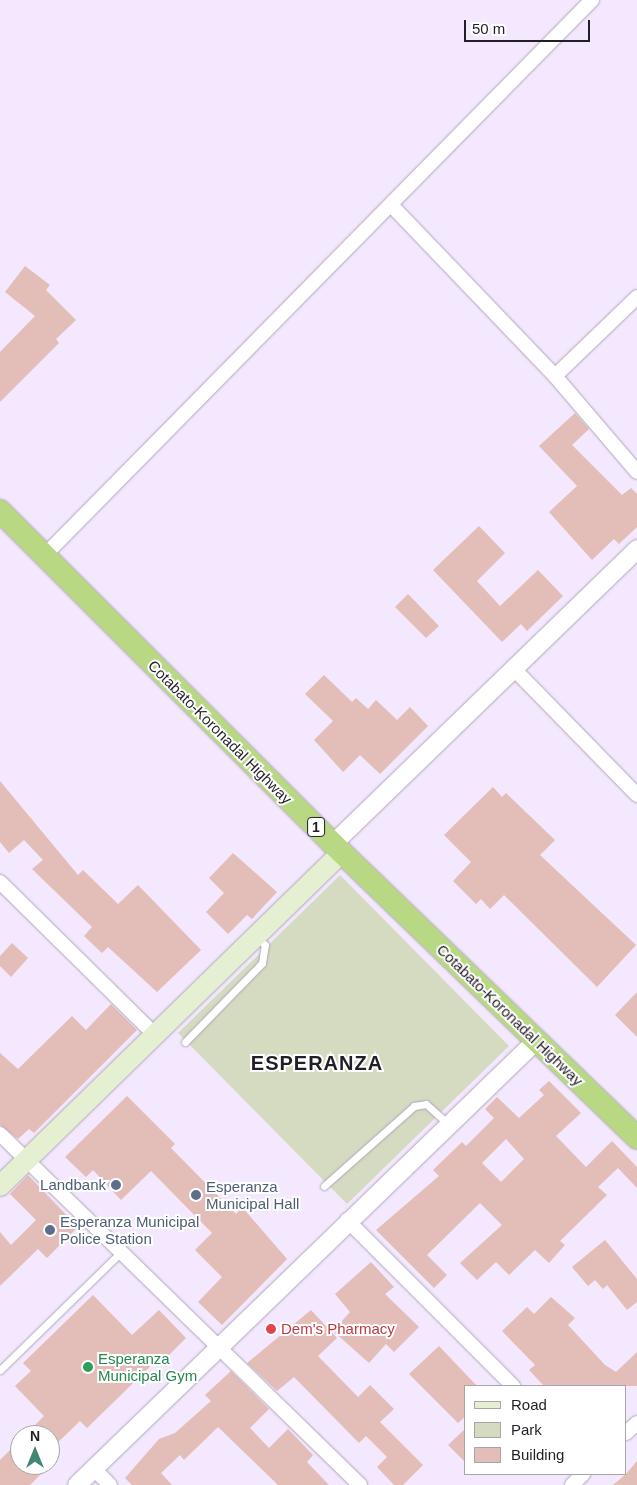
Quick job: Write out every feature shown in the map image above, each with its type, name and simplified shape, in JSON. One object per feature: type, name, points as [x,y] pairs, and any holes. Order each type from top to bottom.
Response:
[{"type":"highway","name":"Cotabato-Koronadal Highway","points":[[0,511],[337,848],[537,1040],[634,1130]]},
{"type":"main road","points":[[0,1186],[156,1036],[256,935],[337,848]]},
{"type":"street","points":[[44,556],[392,206],[592,0]]},
{"type":"street","points":[[392,206],[555,376],[637,472]]},
{"type":"street","points":[[555,376],[637,297]]},
{"type":"street","points":[[337,848],[514,669],[637,549]]},
{"type":"street","points":[[514,669],[637,796]]},
{"type":"street","points":[[0,882],[156,1036]]},
{"type":"street","points":[[77,1485],[221,1348],[347,1220],[537,1040]]},
{"type":"street","points":[[0,1134],[360,1485]]},
{"type":"street","points":[[347,1220],[511,1385]]},
{"type":"street","points":[[627,1432],[637,1423]]},
{"type":"street","points":[[93,1468],[110,1485]]},
{"type":"street","points":[[572,1485],[582,1475]]},
{"type":"lane","points":[[185,1042],[262,963],[265,945],[256,935]]},
{"type":"lane","points":[[324,1186],[414,1106],[426,1104],[448,1124]]},
{"type":"lane","points":[[0,1370],[120,1252]]},
{"type":"green space","points":[[340,875],[509,1046],[347,1204],[178,1033]]},
{"type":"building","points":[[25,266],[50,285],[46,290],[76,320],[56,339],[59,343],[0,402],[0,352],[35,316],[5,292]]},
{"type":"building","points":[[575,413],[589,429],[572,445],[622,495],[631,488],[637,494],[637,527],[619,544],[614,539],[592,560],[549,512],[577,486],[539,446]]},
{"type":"building","points":[[479,526],[505,553],[477,581],[500,606],[538,570],[563,596],[527,631],[521,624],[502,642],[433,570]]},
{"type":"building","points":[[408,594],[439,626],[426,638],[395,607]]},
{"type":"building","points":[[324,675],[352,702],[356,698],[368,709],[376,700],[397,720],[410,707],[428,726],[380,774],[360,755],[343,772],[314,740],[333,721],[305,694]]},
{"type":"building","points":[[0,781],[78,875],[83,870],[118,904],[138,885],[201,950],[157,992],[108,947],[102,953],[84,936],[92,927],[32,869],[43,860],[24,840],[9,853],[0,842]]},
{"type":"building","points":[[493,787],[502,797],[506,793],[555,840],[540,855],[636,945],[597,987],[504,895],[490,909],[481,899],[476,904],[453,881],[471,862],[444,835]]},
{"type":"building","points":[[233,853],[277,892],[252,919],[247,915],[228,934],[206,912],[224,893],[209,878]]},
{"type":"building","points":[[12,943],[28,958],[11,977],[0,966],[0,956]]},
{"type":"building","points":[[637,992],[637,1037],[615,1015]]},
{"type":"building","points":[[111,1004],[137,1030],[34,1133],[29,1129],[18,1139],[0,1125],[0,1053],[18,1069],[72,1016],[86,1030]]},
{"type":"building","points":[[549,1081],[581,1113],[556,1136],[586,1167],[612,1141],[637,1167],[637,1188],[618,1168],[598,1187],[607,1195],[560,1241],[565,1245],[549,1263],[535,1250],[509,1275],[496,1262],[477,1280],[460,1263],[502,1225],[480,1203],[427,1255],[447,1275],[434,1288],[376,1230],[439,1176],[433,1170],[462,1142],[466,1146],[494,1118],[485,1109],[497,1097],[519,1118],[544,1095],[539,1090]],"holes":[[[506,1139],[524,1159],[501,1182],[482,1163]]]},
{"type":"building","points":[[127,1096],[175,1144],[171,1148],[236,1214],[242,1207],[287,1259],[222,1325],[198,1302],[222,1277],[195,1250],[212,1233],[151,1171],[121,1200],[93,1170],[86,1177],[65,1157]]},
{"type":"building","points":[[28,1175],[78,1227],[47,1258],[38,1249],[0,1286],[0,1232],[11,1245],[36,1220],[10,1194]]},
{"type":"building","points":[[605,1240],[637,1279],[637,1302],[627,1310],[607,1285],[603,1289],[595,1280],[588,1286],[572,1267]]},
{"type":"building","points":[[371,1262],[394,1287],[385,1294],[419,1327],[394,1352],[386,1344],[369,1363],[333,1331],[350,1312],[335,1294]]},
{"type":"building","name":"Esperanza Municipal Gym","points":[[93,1295],[132,1335],[159,1310],[186,1338],[164,1360],[161,1356],[87,1428],[80,1421],[60,1440],[60,1425],[35,1425],[44,1416],[15,1386],[31,1371],[23,1363]]},
{"type":"building","points":[[551,1297],[575,1318],[568,1325],[605,1365],[616,1372],[637,1352],[637,1386],[543,1385],[529,1370],[535,1365],[502,1331],[527,1307],[534,1314]]},
{"type":"building","points":[[311,1310],[337,1338],[318,1356],[358,1397],[370,1385],[394,1409],[380,1422],[423,1465],[403,1485],[394,1485],[377,1467],[387,1457],[366,1436],[359,1443],[294,1377],[277,1391],[247,1363]]},
{"type":"building","points":[[439,1346],[476,1385],[464,1385],[464,1418],[458,1423],[409,1374]]},
{"type":"building","points":[[231,1371],[269,1409],[250,1428],[269,1448],[288,1429],[313,1455],[307,1462],[329,1485],[278,1485],[218,1427],[184,1460],[180,1455],[161,1473],[172,1485],[132,1485],[125,1478],[159,1439],[175,1433],[211,1401],[205,1395]]},
{"type":"building","points":[[464,1430],[464,1461],[448,1445]]},
{"type":"building","points":[[10,1450],[10,1475],[40,1475],[30,1485],[0,1485],[0,1460]]},
{"type":"building","points":[[637,1461],[637,1485],[613,1485],[627,1475]]},
{"type":"place","name":"Landbank","points":[[116,1185]]},
{"type":"place","name":"Esperanza Municipal Hall","points":[[196,1195]]},
{"type":"place","name":"Esperanza Municipal Police Station","points":[[50,1230]]},
{"type":"place","name":"Dem's Pharmacy","points":[[271,1329]]},
{"type":"place","name":"Esperanza Municipal Gym","points":[[88,1367]]},
{"type":"district","name":"ESPERANZA","points":[[317,1063]]}]
